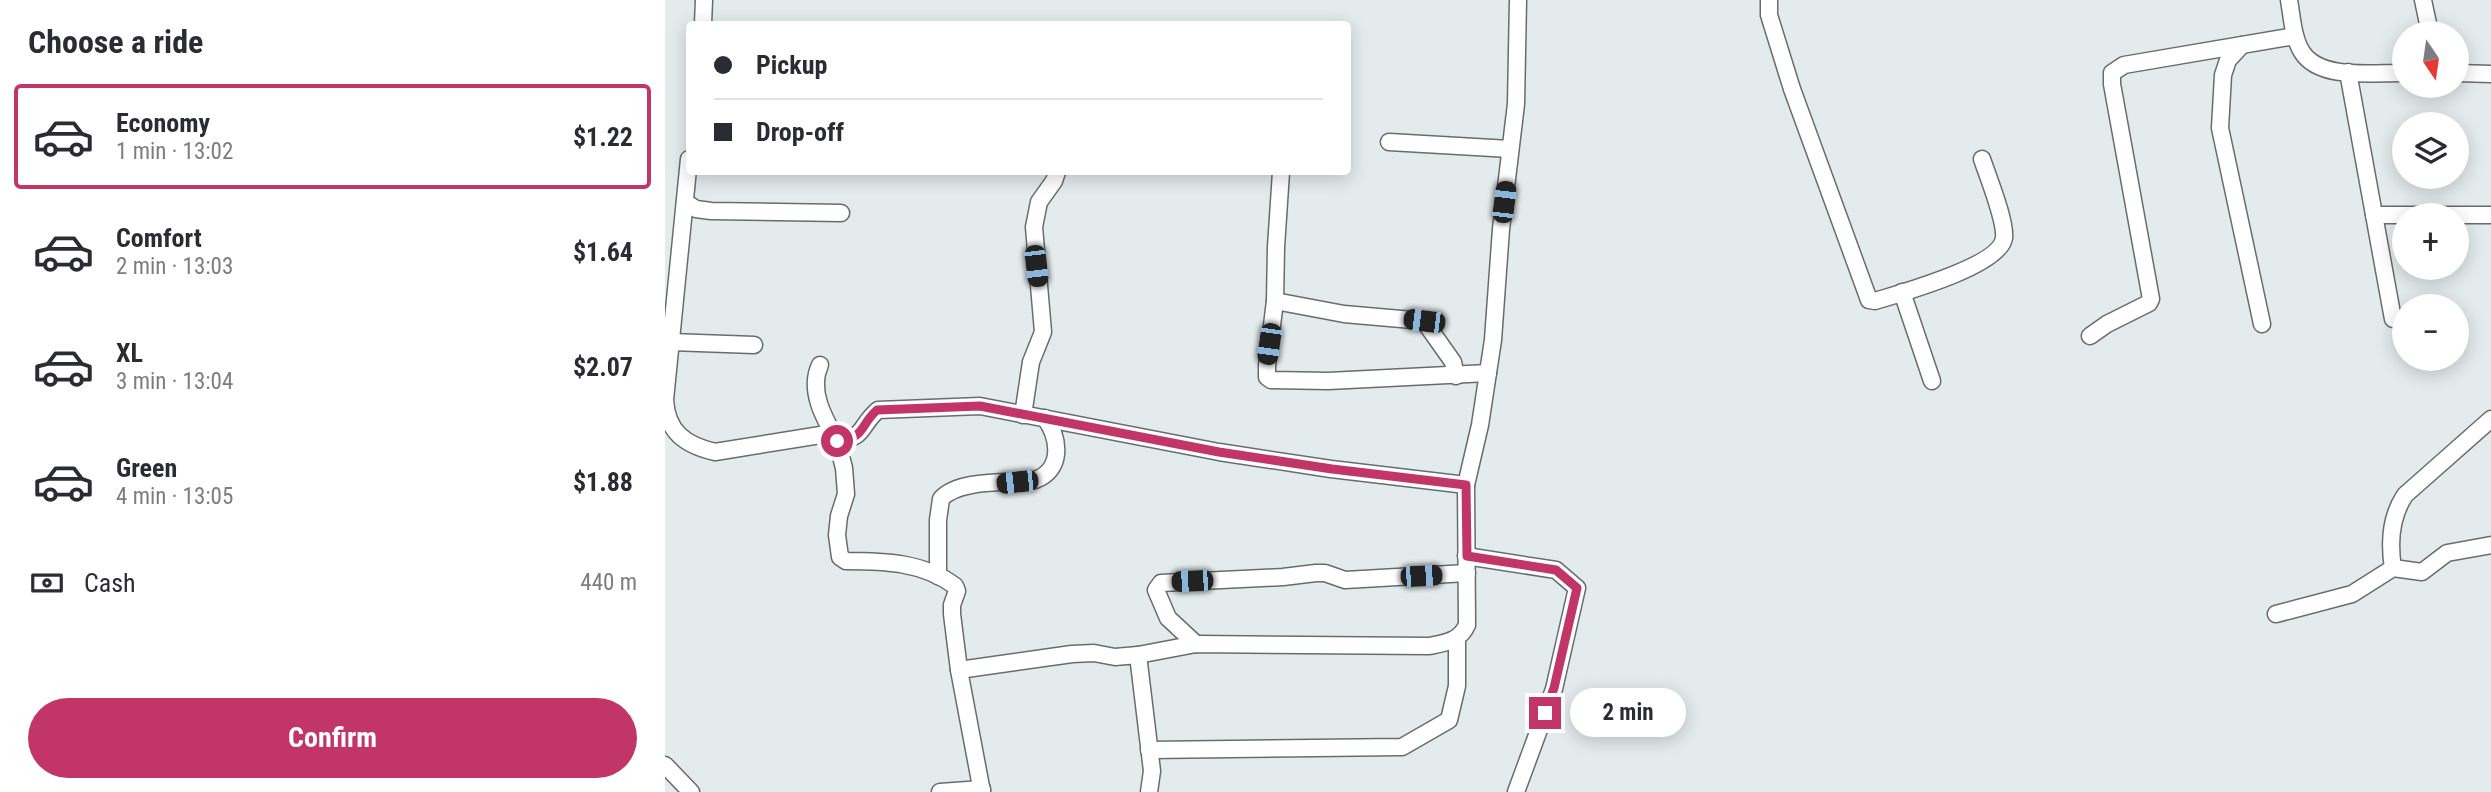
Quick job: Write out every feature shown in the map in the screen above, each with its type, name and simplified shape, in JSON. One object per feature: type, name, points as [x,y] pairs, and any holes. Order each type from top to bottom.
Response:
[{"type":"street","points":[[703,21],[704,0]]},
{"type":"street","points":[[959,670],[1072,654],[1094,653],[1115,657],[1196,644],[1430,646],[1457,638],[1464,631],[1467,625],[1466,485],[1480,425],[1488,373],[1516,104],[1518,0]]},
{"type":"street","points":[[1769,0],[1769,15],[1792,89],[1867,298],[1875,301],[1902,292],[1979,263],[1999,249],[2003,243],[2004,229],[1982,159]]},
{"type":"street","points":[[2289,0],[2295,36],[2302,52],[2310,61],[2328,71],[2392,73]]},
{"type":"street","points":[[2423,0],[2427,21]]},
{"type":"street","points":[[2090,336],[2151,299],[2112,73],[2124,65],[2295,36]]},
{"type":"street","points":[[2242,44],[2228,60],[2223,75],[2220,128],[2262,324]]},
{"type":"street","points":[[2348,72],[2392,314]]},
{"type":"street","points":[[2469,73],[2491,74]]},
{"type":"street","points":[[1389,142],[1510,149]]},
{"type":"street","points":[[688,175],[665,400],[666,416],[674,430],[697,448],[715,452],[835,437],[852,439],[877,410],[980,406],[1219,452],[1466,485]]},
{"type":"street","points":[[1023,415],[1031,362],[1043,332],[1034,227],[1039,202],[1056,175]]},
{"type":"street","points":[[1281,175],[1275,301],[1266,366],[1271,380],[1328,381],[1488,373]]},
{"type":"street","points":[[685,202],[697,209],[711,212],[841,213]]},
{"type":"street","points":[[2374,215],[2491,215]]},
{"type":"street","points":[[1902,292],[1932,381]]},
{"type":"street","points":[[1275,301],[1344,314],[1424,321],[1453,362],[1456,376]]},
{"type":"street","points":[[671,342],[754,345]]},
{"type":"street","points":[[820,365],[814,384],[835,437],[846,494],[839,516],[837,535],[840,557],[846,561],[891,561],[918,567],[953,583],[957,591],[952,605],[959,670],[982,790],[940,792]]},
{"type":"street","points":[[938,576],[938,520],[941,499],[965,485],[1043,477],[1053,466],[1056,448],[1051,427],[1045,418]]},
{"type":"street","points":[[2393,568],[2393,520],[2397,507],[2405,495],[2491,419]]},
{"type":"street","points":[[2276,614],[2352,594],[2393,568],[2422,572],[2447,553],[2491,545]]},
{"type":"street","points":[[1467,556],[1556,570],[1577,588],[1554,688],[1516,792]]},
{"type":"street","points":[[1196,644],[1168,618],[1156,590],[1161,583],[1316,573],[1345,580],[1467,573]]},
{"type":"street","points":[[1149,750],[1402,747],[1449,720],[1457,686],[1457,638]]},
{"type":"street","points":[[1137,654],[1152,771],[1149,792]]},
{"type":"street","points":[[665,765],[691,792]]},
{"type":"route","points":[[837,441],[852,439],[858,435],[869,417],[877,410],[980,406],[1219,452],[1466,485],[1467,556],[1556,570],[1577,588],[1554,688],[1545,713]]}]
